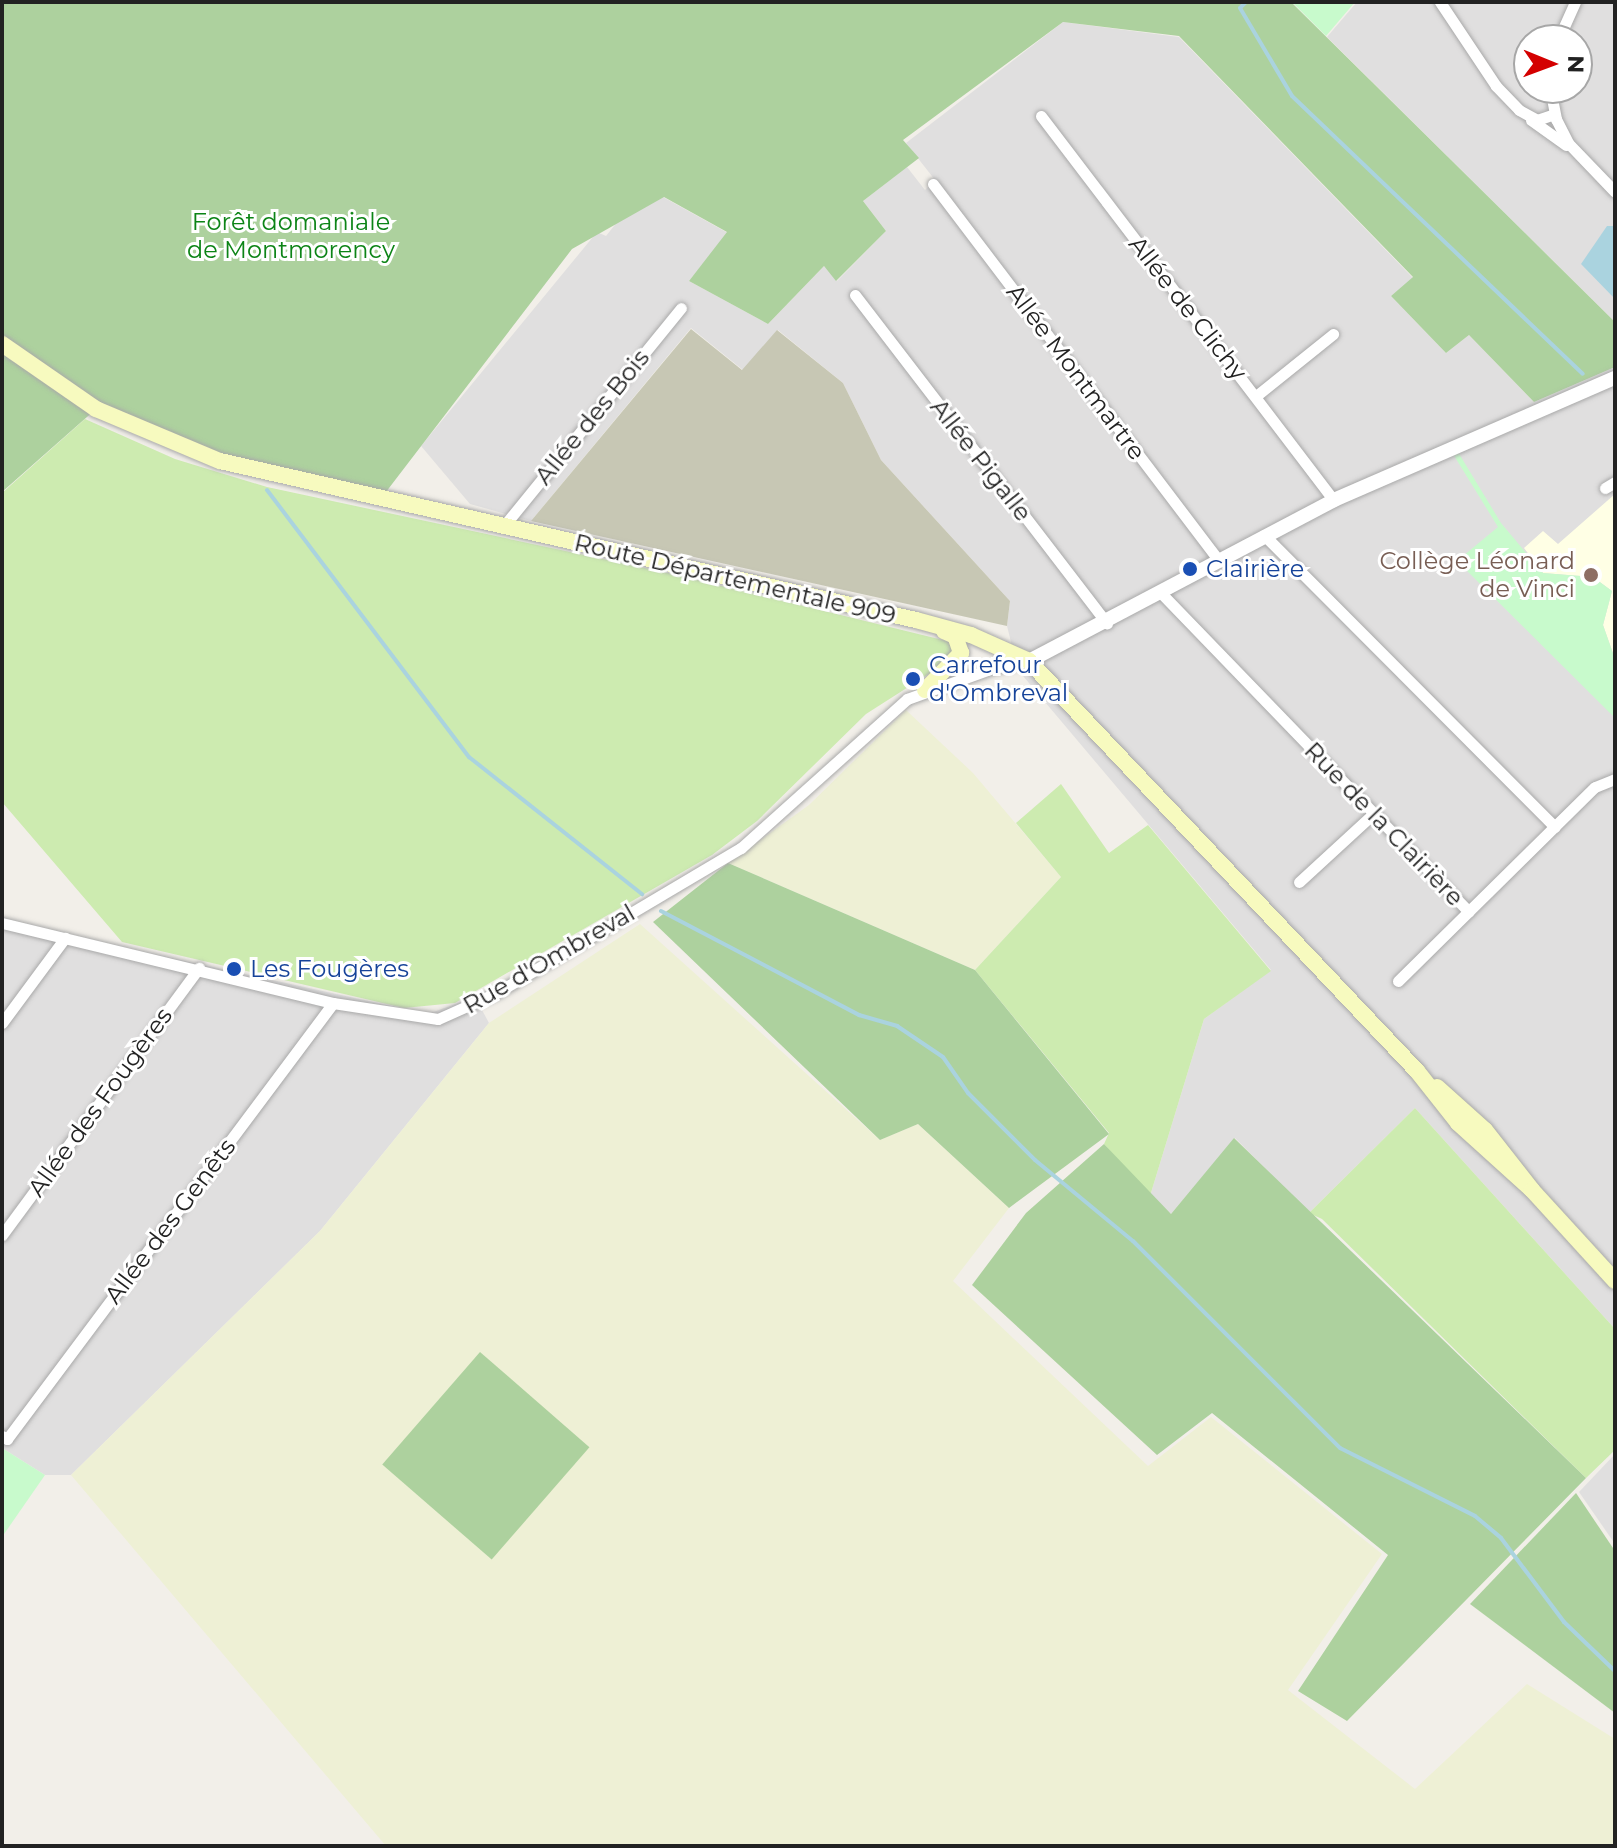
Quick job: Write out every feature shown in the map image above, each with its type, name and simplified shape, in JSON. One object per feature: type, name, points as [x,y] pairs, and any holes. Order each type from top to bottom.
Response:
[{"type":"main road","name":"Route Départementale 909","points":[[2,344],[96,409],[220,461],[916,620],[971,635],[1029,661],[1417,1071],[1465,1131],[1532,1190],[1615,1281]]},
{"type":"main road","points":[[916,620],[955,636],[960,645],[958,659],[925,690]]},
{"type":"street","points":[[1440,2],[1496,86],[1527,117],[1574,151],[1615,192]]},
{"type":"street","points":[[1565,24],[1575,2]]},
{"type":"street","points":[[1552,104],[1554,114],[1574,151]]},
{"type":"street","points":[[1527,117],[1537,120],[1554,114]]},
{"type":"street","name":"Allée de Clichy","points":[[1041,116],[1334,500]]},
{"type":"street","name":"Allée Montmartre","points":[[933,184],[1219,561]]},
{"type":"street","name":"Allée Pigalle","points":[[855,295],[1107,624]]},
{"type":"street","name":"Allée des Bois","points":[[503,527],[681,308]]},
{"type":"street","points":[[1256,396],[1333,334]]},
{"type":"street","points":[[1029,661],[1107,624],[1264,535],[1334,500],[1615,378]]},
{"type":"street","points":[[1264,535],[1555,827]]},
{"type":"street","name":"Rue de la Clairière","points":[[1161,593],[1469,912],[1595,787],[1615,779]]},
{"type":"street","name":"Rue d'Ombreval","points":[[2,923],[199,968],[333,1003],[429,1020],[486,998],[741,848],[772,824],[892,708],[925,690],[1029,661]]},
{"type":"street","points":[[1299,882],[1374,813]]},
{"type":"street","points":[[1398,981],[1469,912]]},
{"type":"street","points":[[2,1023],[65,938]]},
{"type":"street","name":"Allée des Fougères","points":[[2,1235],[199,968]]},
{"type":"street","name":"Allée des Genêts","points":[[4,1437],[333,1003]]},
{"type":"shaded area","points":[[1357,2],[1615,2],[1615,322],[1327,37]]},
{"type":"shaded area","points":[[1063,22],[1179,37],[1413,278],[1391,296],[1446,353],[1469,335],[1534,402],[1615,367],[1615,1329],[1415,1108],[1309,1213],[1235,1138],[1171,1214],[1150,1196],[1204,1019],[1271,970],[1018,670],[1007,626],[1010,601],[881,460],[843,383],[778,330],[743,370],[691,328],[531,521],[470,504],[421,446],[597,232],[606,236],[645,187],[728,233],[689,281],[768,324],[824,266],[837,281],[886,231],[863,201],[907,167],[925,190],[935,180],[906,143]]},
{"type":"shaded area","points":[[691,329],[742,370],[777,330],[843,383],[881,460],[1010,601],[1007,626],[531,521]]},
{"type":"shaded area","name":"Collège Léonard de Vinci","points":[[1615,494],[1615,659],[1603,625],[1612,591],[1593,577],[1543,573],[1524,548],[1543,531],[1558,544]]},
{"type":"shaded area","points":[[906,710],[973,773],[1061,877],[975,970],[728,863],[809,805]]},
{"type":"shaded area","points":[[2,921],[428,1014],[475,997],[489,1023],[320,1231],[71,1475],[45,1475],[2,1448]]},
{"type":"shaded area","points":[[640,924],[880,1140],[918,1124],[1009,1208],[953,1281],[1148,1466],[1211,1417],[1382,1554],[1288,1690],[1415,1789],[1527,1684],[1615,1739],[1615,1846],[386,1846],[71,1475],[320,1231],[489,1023]]},
{"type":"shaded area","points":[[1615,1454],[1615,1544],[1579,1492]]},
{"type":"green space","name":"Forêt domaniale de Montmorency","points":[[2,2],[1291,2],[1615,322],[1615,367],[1534,402],[1469,335],[1446,353],[1391,296],[1413,277],[1179,36],[1063,22],[903,140],[919,158],[863,201],[886,231],[836,281],[824,266],[768,324],[689,281],[727,232],[664,197],[572,249],[376,505],[220,461],[96,409],[2,492]]},
{"type":"green space","points":[[1292,2],[1355,2],[1326,36]]},
{"type":"green space","points":[[85,419],[175,459],[267,487],[673,574],[951,642],[949,661],[866,714],[757,821],[712,855],[455,1003],[404,1008],[122,942],[2,802],[2,493]]},
{"type":"green space","points":[[1458,452],[1501,523],[1543,573],[1593,577],[1612,591],[1603,625],[1615,659],[1615,718],[1457,561],[1498,527],[1453,454]]},
{"type":"green space","points":[[1061,784],[1109,853],[1148,825],[1271,971],[1204,1019],[1150,1196],[1104,1144],[1109,1133],[975,970],[1061,877],[1016,823]]},
{"type":"green space","points":[[728,863],[975,970],[1109,1134],[1009,1208],[918,1124],[880,1140],[653,922]]},
{"type":"green space","points":[[1415,1108],[1615,1329],[1615,1450],[1586,1478],[1322,1219],[1309,1213]]},
{"type":"green space","points":[[1234,1138],[1586,1478],[1347,1721],[1298,1691],[1388,1555],[1212,1413],[1157,1455],[972,1285],[1026,1213],[1104,1144],[1171,1214]]},
{"type":"green space","points":[[480,1352],[589,1447],[492,1560],[382,1464]]},
{"type":"green space","points":[[2,1448],[45,1475],[2,1537]]},
{"type":"green space","points":[[1576,1493],[1615,1551],[1615,1713],[1470,1604]]},
{"type":"water","points":[[1607,226],[1615,226],[1615,299],[1581,264]]},
{"type":"waterway","points":[[1246,2],[1240,8],[1292,96],[1583,374]]},
{"type":"waterway","points":[[267,490],[469,757],[642,894]]},
{"type":"waterway","points":[[661,911],[859,1015],[897,1026],[943,1057],[968,1093],[1035,1160],[1133,1241],[1340,1448],[1475,1516],[1501,1538],[1564,1622],[1615,1671]]},
{"type":"place","name":"Clairière","points":[[1190,569]]},
{"type":"place","name":"Collège Léonard de Vinci","points":[[1591,575]]},
{"type":"place","name":"Carrefour d'Ombreval","points":[[913,679]]},
{"type":"place","name":"Les Fougères","points":[[234,969]]}]
